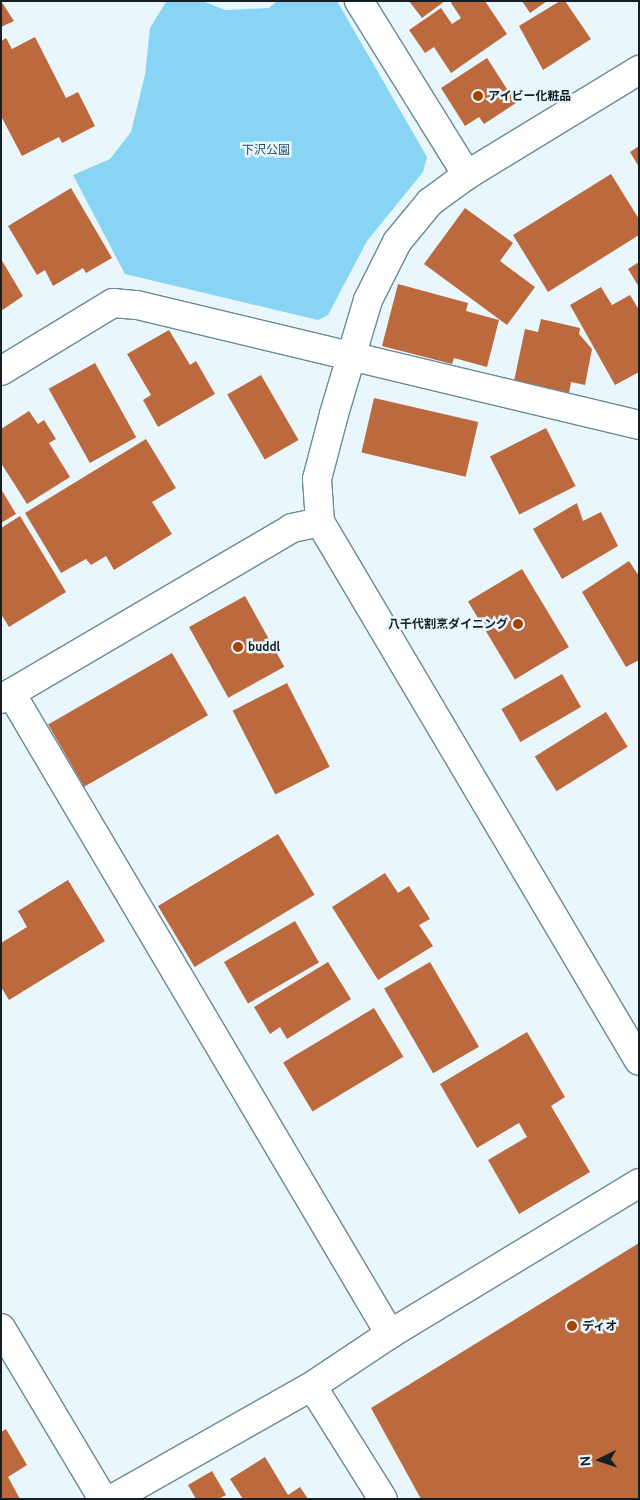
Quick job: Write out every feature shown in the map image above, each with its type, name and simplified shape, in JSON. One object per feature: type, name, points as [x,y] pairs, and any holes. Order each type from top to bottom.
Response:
[{"type":"street","points":[[359,1],[467,175]]},
{"type":"street","points":[[639,70],[467,175],[430,202],[397,242],[368,300],[351,354],[317,479],[320,522],[639,1061]]},
{"type":"street","points":[[1,371],[113,303],[137,305],[351,354],[639,425]]},
{"type":"street","points":[[320,522],[292,528],[6,696],[390,1334]]},
{"type":"street","points":[[112,1499],[312,1386],[390,1334],[639,1184]]},
{"type":"street","points":[[1,1328],[103,1499]]},
{"type":"street","points":[[312,1386],[382,1499]]},
{"type":"green space","name":"下沢公園","points":[[277,1],[337,1],[427,157],[423,172],[367,241],[328,315],[318,320],[125,274],[73,175],[110,159],[131,132],[145,75],[150,28],[166,2],[205,2],[225,10],[269,8]]},
{"type":"building","points":[[1,1],[14,21],[1,27]]},
{"type":"building","points":[[409,1],[445,1],[422,18]]},
{"type":"building","points":[[453,1],[485,1],[507,34],[451,73],[434,47],[425,53],[409,30],[441,8],[452,24],[461,18],[451,3]]},
{"type":"building","points":[[522,1],[547,1],[530,13]]},
{"type":"building","points":[[560,1],[565,1],[591,39],[543,70],[519,26]]},
{"type":"building","points":[[35,37],[66,98],[78,92],[95,126],[62,143],[59,137],[22,156],[1,116],[1,41],[6,38],[12,49]]},
{"type":"building","name":"アイビー化粧品","points":[[487,58],[516,103],[484,124],[479,117],[465,126],[441,88]]},
{"type":"building","points":[[639,146],[639,167],[630,152]]},
{"type":"building","points":[[611,174],[639,219],[639,235],[548,292],[513,235]]},
{"type":"building","points":[[71,188],[112,258],[86,273],[83,268],[53,286],[45,270],[37,275],[8,226]]},
{"type":"building","points":[[465,208],[513,243],[500,261],[535,287],[507,325],[424,264]]},
{"type":"building","points":[[1,259],[23,296],[1,311]]},
{"type":"building","points":[[639,262],[639,287],[628,269]]},
{"type":"building","points":[[398,284],[468,303],[466,311],[499,320],[487,367],[454,358],[452,364],[382,346]]},
{"type":"building","points":[[601,287],[612,305],[630,295],[639,310],[639,372],[615,385],[570,305]]},
{"type":"building","points":[[541,319],[580,328],[579,334],[592,349],[585,385],[571,382],[569,393],[514,381],[525,329],[538,332]]},
{"type":"building","points":[[169,330],[190,365],[196,361],[215,394],[158,427],[143,400],[151,395],[127,354]]},
{"type":"building","points":[[95,363],[136,437],[90,463],[49,389]]},
{"type":"building","points":[[261,375],[298,440],[265,459],[227,395]]},
{"type":"building","points":[[374,398],[478,422],[466,477],[361,453]]},
{"type":"building","points":[[29,411],[38,424],[44,420],[56,439],[49,443],[70,477],[27,504],[1,463],[1,429]]},
{"type":"building","points":[[546,428],[576,486],[519,515],[490,457]]},
{"type":"building","points":[[146,439],[176,488],[152,502],[172,534],[114,570],[106,556],[91,565],[86,559],[61,573],[25,513]]},
{"type":"building","points":[[1,489],[16,514],[1,523]]},
{"type":"building","points":[[577,503],[583,521],[601,512],[618,546],[562,579],[533,529]]},
{"type":"building","points":[[20,516],[66,592],[9,627],[1,614],[1,528]]},
{"type":"building","points":[[629,561],[639,576],[639,660],[626,667],[582,592]]},
{"type":"building","name":"八千代割烹ダイニング","points":[[522,569],[569,647],[515,679],[468,601]]},
{"type":"building","name":"buddl","points":[[245,596],[284,667],[228,698],[189,627]]},
{"type":"building","points":[[172,653],[208,715],[84,787],[48,725]]},
{"type":"building","points":[[562,674],[581,707],[520,742],[501,709]]},
{"type":"building","points":[[287,683],[330,767],[275,794],[233,711]]},
{"type":"building","points":[[606,712],[628,747],[556,791],[535,757]]},
{"type":"building","points":[[278,834],[315,895],[195,967],[158,906]]},
{"type":"building","points":[[385,873],[398,893],[409,886],[430,919],[419,925],[433,946],[378,980],[332,907]]},
{"type":"building","points":[[68,880],[105,941],[9,1000],[1,987],[1,943],[27,927],[18,911]]},
{"type":"building","points":[[295,921],[319,963],[248,1004],[224,962]]},
{"type":"building","points":[[328,962],[351,999],[287,1039],[280,1027],[270,1034],[254,1007]]},
{"type":"building","points":[[430,962],[479,1047],[433,1073],[384,988]]},
{"type":"building","points":[[374,1008],[403,1057],[312,1111],[283,1063]]},
{"type":"building","points":[[527,1032],[565,1097],[551,1106],[590,1172],[519,1214],[488,1160],[527,1137],[519,1123],[477,1148],[440,1084]]},
{"type":"building","name":"ディオ","points":[[639,1243],[639,1499],[421,1499],[371,1408]]},
{"type":"building","points":[[6,1429],[27,1465],[8,1477],[20,1499],[1,1499],[1,1432]]},
{"type":"building","points":[[265,1457],[288,1495],[300,1487],[308,1499],[243,1499],[230,1479]]},
{"type":"building","points":[[212,1471],[226,1495],[218,1499],[196,1499],[188,1485]]},
{"type":"place","name":"アイビー化粧品","points":[[478,96]]},
{"type":"place","name":"八千代割烹ダイニング","points":[[518,624]]},
{"type":"place","name":"buddl","points":[[238,647]]},
{"type":"place","name":"ディオ","points":[[572,1326]]}]
